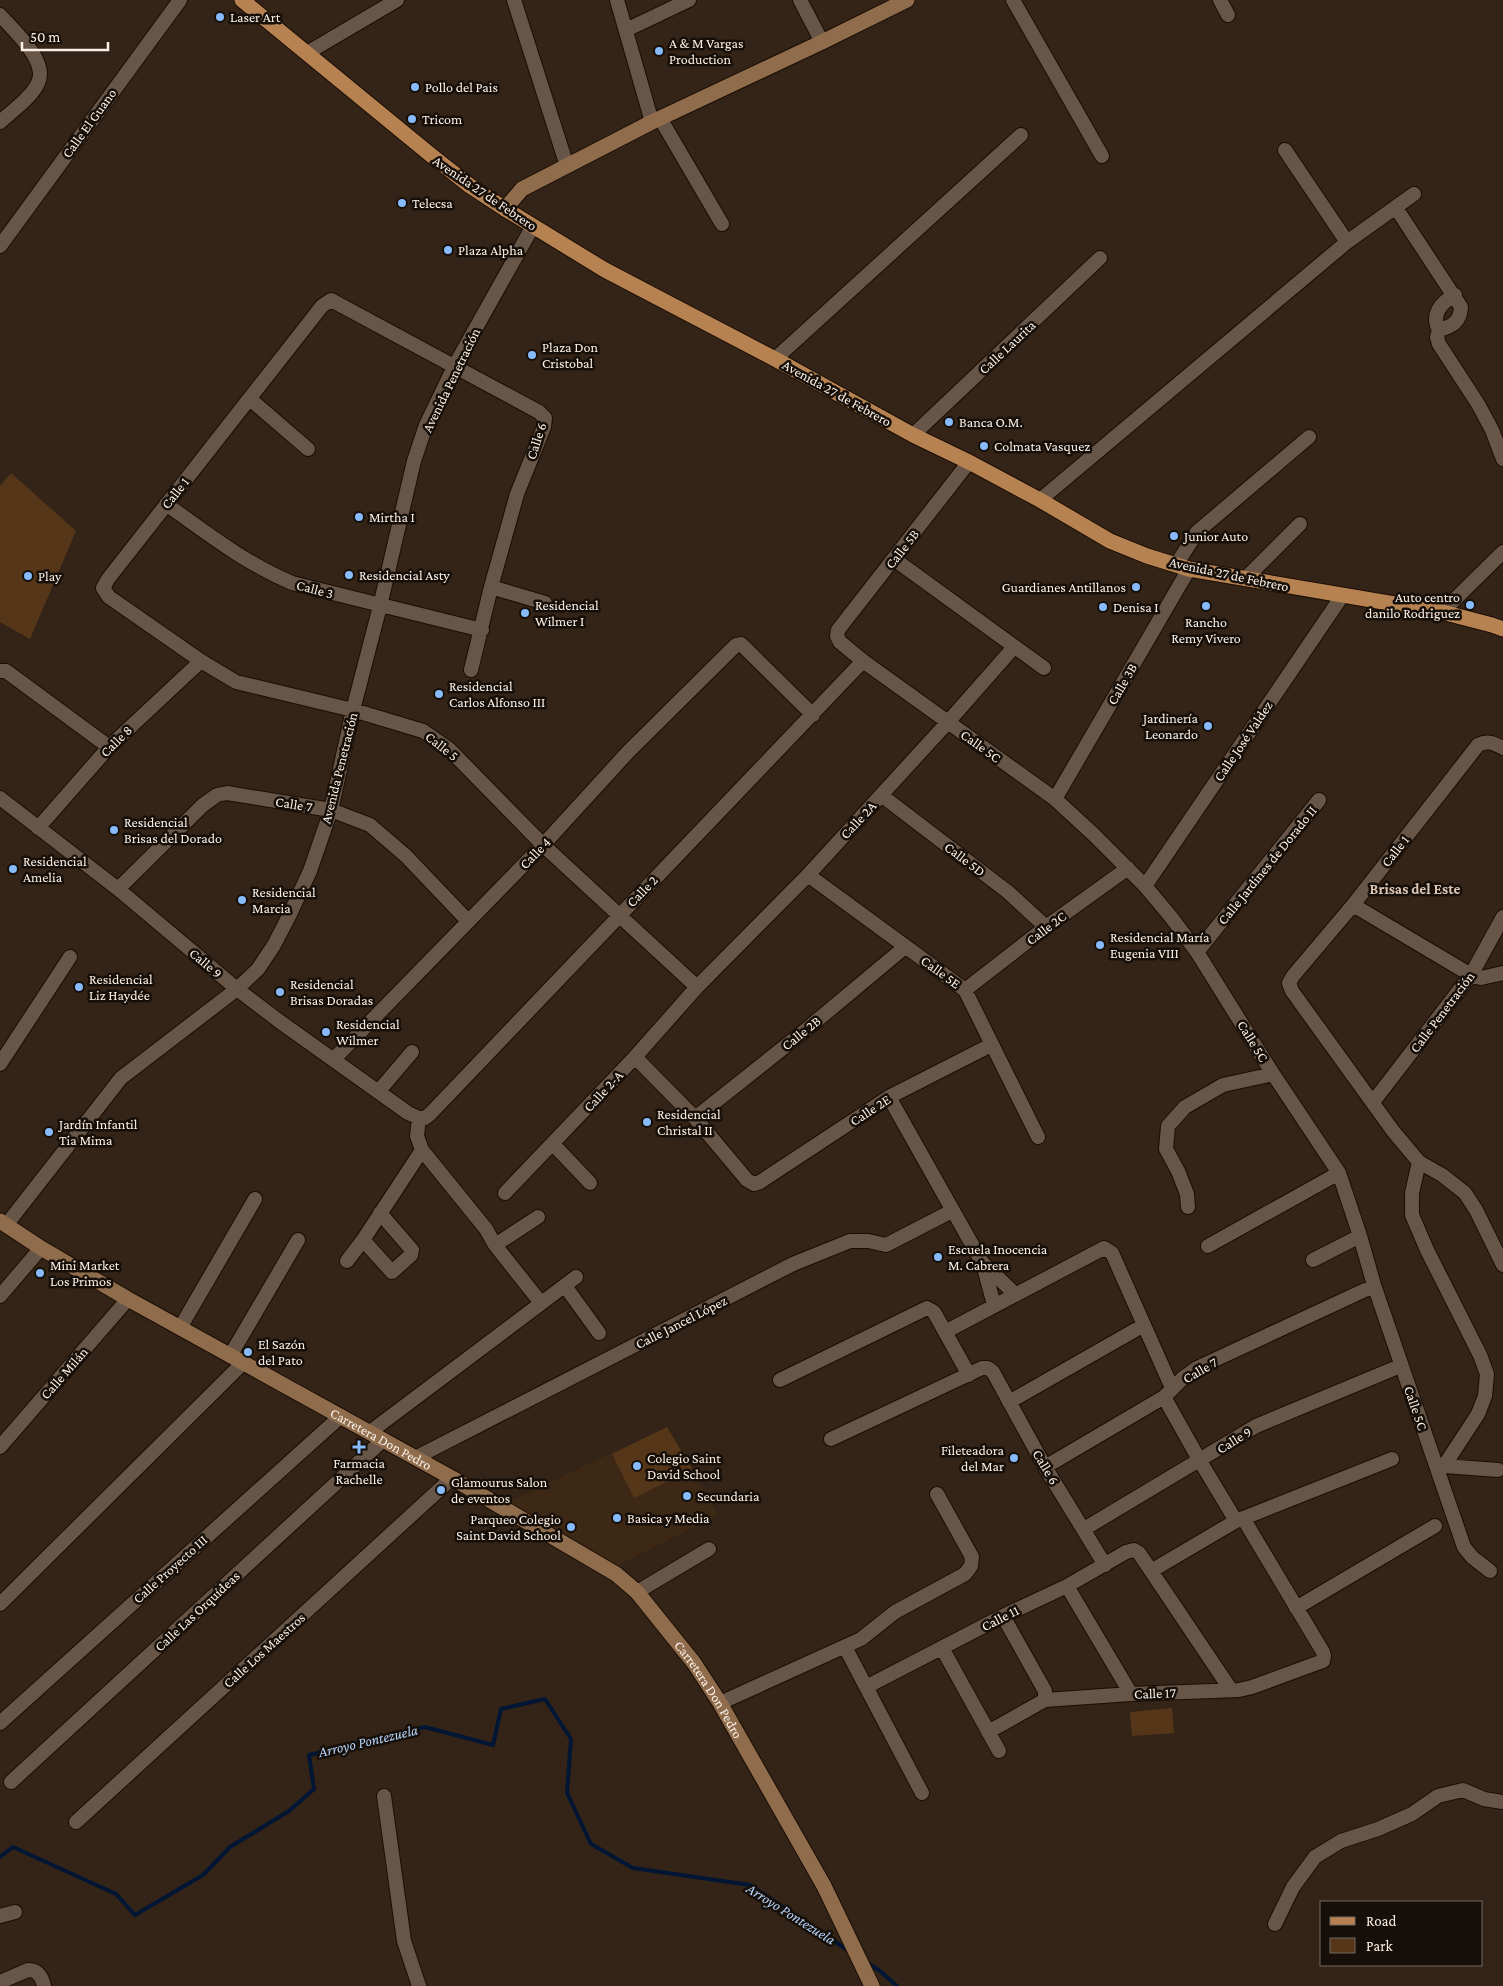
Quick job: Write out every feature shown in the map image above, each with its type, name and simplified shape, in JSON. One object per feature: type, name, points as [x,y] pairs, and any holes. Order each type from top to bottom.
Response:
[{"type":"main road","name":"Avenida 27 de Febrero","points":[[242,0],[432,156],[470,186],[505,209],[605,270],[913,435],[1040,500],[1110,541],[1183,567],[1442,612],[1503,629]]},
{"type":"street","name":"Calle El Guano","points":[[0,246],[180,0]]},
{"type":"street","points":[[307,53],[397,0]]},
{"type":"street","points":[[514,0],[566,166]]},
{"type":"street","points":[[617,0],[656,120],[722,224]]},
{"type":"street","points":[[626,30],[688,0]]},
{"type":"street","points":[[800,0],[822,42]]},
{"type":"street","points":[[505,209],[522,189],[566,166],[656,120],[907,0]]},
{"type":"street","points":[[1013,0],[1102,156]]},
{"type":"street","points":[[1220,0],[1228,15]]},
{"type":"street","points":[[0,15],[32,52],[38,62],[40,72],[39,82],[34,90],[0,122]]},
{"type":"street","points":[[776,360],[1021,134]]},
{"type":"street","points":[[1285,150],[1347,242]]},
{"type":"street","points":[[1040,500],[1347,242],[1414,194]]},
{"type":"street","points":[[1396,208],[1455,295],[1461,307],[1457,323],[1449,328],[1439,330]]},
{"type":"street","name":"Avenida Penetración","points":[[4,1223],[121,1078],[237,988],[258,968],[274,945],[310,870],[331,810],[353,710],[414,461],[426,426],[454,368],[533,226]]},
{"type":"street","name":"Calle Laurita","points":[[913,435],[1100,258]]},
{"type":"street","points":[[1455,295],[1442,305],[1437,314],[1435,322],[1439,330],[1437,337],[1439,344],[1478,404],[1492,430],[1503,459]]},
{"type":"street","name":"Calle 6","points":[[331,300],[454,368],[539,412],[545,418],[544,427],[517,494],[491,587],[471,670]]},
{"type":"street","name":"Calle 1","points":[[103,588],[166,504],[322,306],[331,300]]},
{"type":"street","points":[[250,399],[308,449]]},
{"type":"street","name":"Calle 3B","points":[[1055,799],[1183,567],[1197,532],[1309,437]]},
{"type":"street","name":"Calle 5B","points":[[837,636],[838,630],[969,462]]},
{"type":"street","name":"Calle 3","points":[[166,504],[262,571],[292,583],[482,630]]},
{"type":"street","points":[[1245,579],[1300,524]]},
{"type":"street","points":[[1442,612],[1503,552]]},
{"type":"street","points":[[894,559],[1044,668]]},
{"type":"street","points":[[491,587],[545,603]]},
{"type":"street","name":"Calle 5","points":[[103,588],[108,597],[201,662],[236,682],[353,710],[423,731],[442,744],[543,845],[697,987]]},
{"type":"street","name":"Calle José Valdez","points":[[1144,886],[1342,596]]},
{"type":"street","name":"Calle 5C","points":[[837,636],[840,642],[863,661],[1055,799],[1128,868],[1171,917],[1197,952],[1273,1074],[1339,1174],[1374,1285],[1440,1466],[1464,1547],[1472,1557],[1490,1571]]},
{"type":"street","name":"Calle 4","points":[[333,1060],[543,845],[628,752],[736,644],[741,644],[813,714]]},
{"type":"street","name":"Calle 2A","points":[[697,987],[808,875],[1014,647]]},
{"type":"street","name":"Calle 2","points":[[419,1118],[425,1118],[430,1114],[863,661]]},
{"type":"street","name":"Calle 8","points":[[38,828],[109,747],[201,662]]},
{"type":"street","points":[[0,671],[6,672],[109,747]]},
{"type":"street","name":"Calle 1","points":[[1373,1102],[1292,991],[1289,983],[1353,905],[1475,748],[1482,742],[1493,742],[1503,748]]},
{"type":"street","name":"Calle 7","points":[[118,889],[203,805],[217,795],[227,793],[331,810],[370,826],[406,856],[468,920]]},
{"type":"street","name":"Calle 5D","points":[[881,795],[1008,892],[1046,927]]},
{"type":"street","name":"Calle 9","points":[[0,798],[118,889],[237,988],[333,1060],[408,1113],[419,1118]]},
{"type":"street","name":"Calle Jardines de Dorado II","points":[[1197,952],[1319,800]]},
{"type":"street","name":"Calle 2C","points":[[966,990],[1046,927],[1128,868]]},
{"type":"street","name":"Calle 5E","points":[[808,875],[966,990],[991,1045],[1038,1137]]},
{"type":"street","points":[[1353,905],[1471,976],[1481,978],[1503,973]]},
{"type":"street","name":"Calle Penetración","points":[[1373,1102],[1471,976],[1503,917]]},
{"type":"street","name":"Calle 2B","points":[[695,1118],[802,1033],[905,946]]},
{"type":"street","points":[[0,1064],[70,957]]},
{"type":"street","name":"Calle 2-A","points":[[505,1193],[635,1057],[697,987]]},
{"type":"street","name":"Calle 2E","points":[[695,1118],[734,1170],[754,1184],[760,1182],[889,1097],[991,1045]]},
{"type":"street","points":[[378,1092],[412,1052]]},
{"type":"street","points":[[635,1057],[695,1118]]},
{"type":"street","points":[[1188,1207],[1187,1194],[1178,1171],[1166,1149],[1168,1126],[1185,1107],[1223,1086],[1273,1074]]},
{"type":"street","points":[[889,1097],[983,1264],[994,1305]]},
{"type":"street","points":[[1373,1102],[1419,1162],[1442,1175],[1465,1192],[1503,1265]]},
{"type":"street","points":[[419,1118],[417,1136],[422,1150],[486,1228],[495,1245],[541,1304]]},
{"type":"street","points":[[553,1144],[590,1183]]},
{"type":"street","points":[[347,1261],[363,1240],[422,1150]]},
{"type":"street","points":[[1419,1162],[1412,1193],[1412,1215],[1426,1250],[1480,1355],[1486,1374],[1485,1396],[1478,1414],[1440,1466]]},
{"type":"street","points":[[1208,1246],[1339,1174]]},
{"type":"street","points":[[180,1328],[255,1199]]},
{"type":"street","name":"Calle Jancel López","points":[[416,1458],[793,1264],[850,1241],[868,1241],[886,1245],[952,1211]]},
{"type":"street","points":[[363,1240],[392,1272],[411,1255],[412,1250],[380,1213]]},
{"type":"street","points":[[495,1245],[538,1216]]},
{"type":"street","name":"Carretera Don Pedro","points":[[4,1223],[41,1248],[128,1299],[370,1432],[584,1554],[616,1574],[637,1592],[694,1664],[720,1703],[824,1886],[872,1986]]},
{"type":"street","points":[[1313,1260],[1360,1236]]},
{"type":"street","points":[[0,1604],[237,1359],[298,1240]]},
{"type":"street","points":[[0,1296],[41,1248]]},
{"type":"street","points":[[945,1332],[1104,1248],[1112,1253],[1144,1325],[1168,1392],[1200,1461],[1296,1608],[1435,1526]]},
{"type":"street","points":[[983,1264],[1015,1294]]},
{"type":"street","points":[[370,1432],[570,1281],[599,1333]]},
{"type":"street","name":"Calle 7","points":[[1045,1466],[1168,1392],[1197,1368],[1365,1290]]},
{"type":"street","name":"Calle Milán","points":[[0,1447],[128,1299]]},
{"type":"street","points":[[780,1380],[929,1308],[934,1312],[968,1375],[831,1439]]},
{"type":"street","points":[[1009,1402],[1144,1325]]},
{"type":"street","name":"Calle 6","points":[[968,1375],[982,1368],[988,1368],[1105,1565]]},
{"type":"street","name":"Calle 9","points":[[1084,1529],[1256,1426],[1393,1369]]},
{"type":"street","name":"Calle Proyecto III","points":[[0,1723],[341,1416]]},
{"type":"street","name":"Calle Las Orquídeas","points":[[11,1782],[384,1440]]},
{"type":"street","points":[[1231,1690],[1151,1571],[1239,1520],[1392,1459]]},
{"type":"street","points":[[1440,1466],[1498,1470]]},
{"type":"street","name":"Calle Los Maestros","points":[[76,1822],[452,1478]]},
{"type":"street","points":[[720,1703],[845,1648],[861,1639],[895,1612],[962,1576],[971,1566],[972,1557],[937,1494]]},
{"type":"street","points":[[637,1592],[709,1549]]},
{"type":"street","name":"Calle 11","points":[[866,1687],[1003,1616],[1067,1586],[1126,1552],[1134,1550],[1139,1553],[1151,1571]]},
{"type":"street","points":[[1067,1586],[1131,1694]]},
{"type":"street","name":"Calle 17","points":[[988,1732],[1045,1700],[1231,1690],[1252,1687],[1320,1662],[1324,1658],[1323,1652],[1296,1608]]},
{"type":"street","points":[[1003,1616],[1045,1691],[1045,1700]]},
{"type":"street","points":[[845,1648],[922,1793]]},
{"type":"street","points":[[942,1648],[999,1751]]},
{"type":"street","points":[[1275,1924],[1293,1887],[1316,1857],[1341,1841],[1387,1826],[1412,1814],[1438,1796],[1463,1790],[1484,1799],[1503,1802]]},
{"type":"street","points":[[384,1796],[404,1941],[418,1986]]},
{"type":"street","points":[[0,1916],[15,1912]]},
{"type":"street","points":[[0,1982],[32,1970],[40,1976],[44,1986]]},
{"type":"shaded area","name":"Colegio Saint David School","points":[[667,1427],[718,1515],[612,1568],[502,1505]]},
{"type":"green space","name":"Play","points":[[11,473],[76,531],[30,639],[0,622],[0,486]]},
{"type":"green space","points":[[667,1427],[692,1469],[634,1498],[612,1454]]},
{"type":"green space","points":[[1172,1708],[1174,1733],[1132,1736],[1130,1712]]},
{"type":"waterway","name":"Arroyo Pontezuela","points":[[0,1857],[13,1847],[116,1894],[135,1915],[203,1875],[230,1847],[289,1811],[314,1789],[309,1755],[425,1727],[493,1745],[501,1709],[545,1699],[571,1739],[567,1793],[591,1844],[633,1868],[750,1885],[849,1951]]},
{"type":"waterway","name":"Arroyo Pontezuela","points":[[866,1962],[897,1986]]},
{"type":"place","name":"Laser Art","points":[[220,17]]},
{"type":"place","name":"A & M Vargas Production","points":[[659,51]]},
{"type":"place","name":"Pollo del Pais","points":[[415,87]]},
{"type":"place","name":"Tricom","points":[[412,119]]},
{"type":"place","name":"Telecsa","points":[[402,203]]},
{"type":"place","name":"Plaza Alpha","points":[[448,250]]},
{"type":"place","name":"Plaza Don Cristobal","points":[[532,355]]},
{"type":"place","name":"Banca O.M.","points":[[949,422]]},
{"type":"place","name":"Colmata Vasquez","points":[[984,446]]},
{"type":"place","name":"Mirtha I","points":[[359,517]]},
{"type":"place","name":"Junior Auto","points":[[1174,536]]},
{"type":"place","name":"Residencial Asty","points":[[349,575]]},
{"type":"place","name":"Play","points":[[28,576]]},
{"type":"place","name":"Guardianes Antillanos","points":[[1136,587]]},
{"type":"place","name":"Auto centro danilo Rodriguez","points":[[1470,605]]},
{"type":"place","name":"Rancho Remy Vivero","points":[[1206,606]]},
{"type":"place","name":"Denisa I","points":[[1103,607]]},
{"type":"place","name":"Residencial Wilmer I","points":[[525,613]]},
{"type":"place","name":"Residencial Carlos Alfonso III","points":[[439,694]]},
{"type":"place","name":"Jardinería Leonardo","points":[[1208,726]]},
{"type":"place","name":"Residencial Brisas del Dorado","points":[[114,830]]},
{"type":"place","name":"Residencial Amelia","points":[[13,869]]},
{"type":"place","name":"Residencial Marcia","points":[[242,900]]},
{"type":"place","name":"Residencial María Eugenia VIII","points":[[1100,945]]},
{"type":"place","name":"Residencial Liz Haydée","points":[[79,987]]},
{"type":"place","name":"Residencial Brisas Doradas","points":[[280,992]]},
{"type":"place","name":"Residencial Wilmer","points":[[326,1032]]},
{"type":"place","name":"Residencial Christal II","points":[[647,1122]]},
{"type":"place","name":"Jardín Infantil Tia Mima","points":[[49,1132]]},
{"type":"place","name":"Escuela Inocencia M. Cabrera","points":[[938,1257]]},
{"type":"place","name":"Mini Market Los Primos","points":[[40,1273]]},
{"type":"place","name":"El Sazón del Pato","points":[[248,1352]]},
{"type":"place","name":"Farmacia Rachelle","points":[[359,1447]]},
{"type":"place","name":"Fileteadora del Mar","points":[[1014,1458]]},
{"type":"place","name":"Colegio Saint David School","points":[[637,1466]]},
{"type":"place","name":"Glamourus Salon de eventos","points":[[441,1490]]},
{"type":"place","name":"Secundaria","points":[[687,1496]]},
{"type":"place","name":"Basica y Media","points":[[617,1518]]},
{"type":"place","name":"Parqueo Colegio Saint David School","points":[[571,1527]]},
{"type":"district","name":"Brisas del Este","points":[[1415,889]]}]
